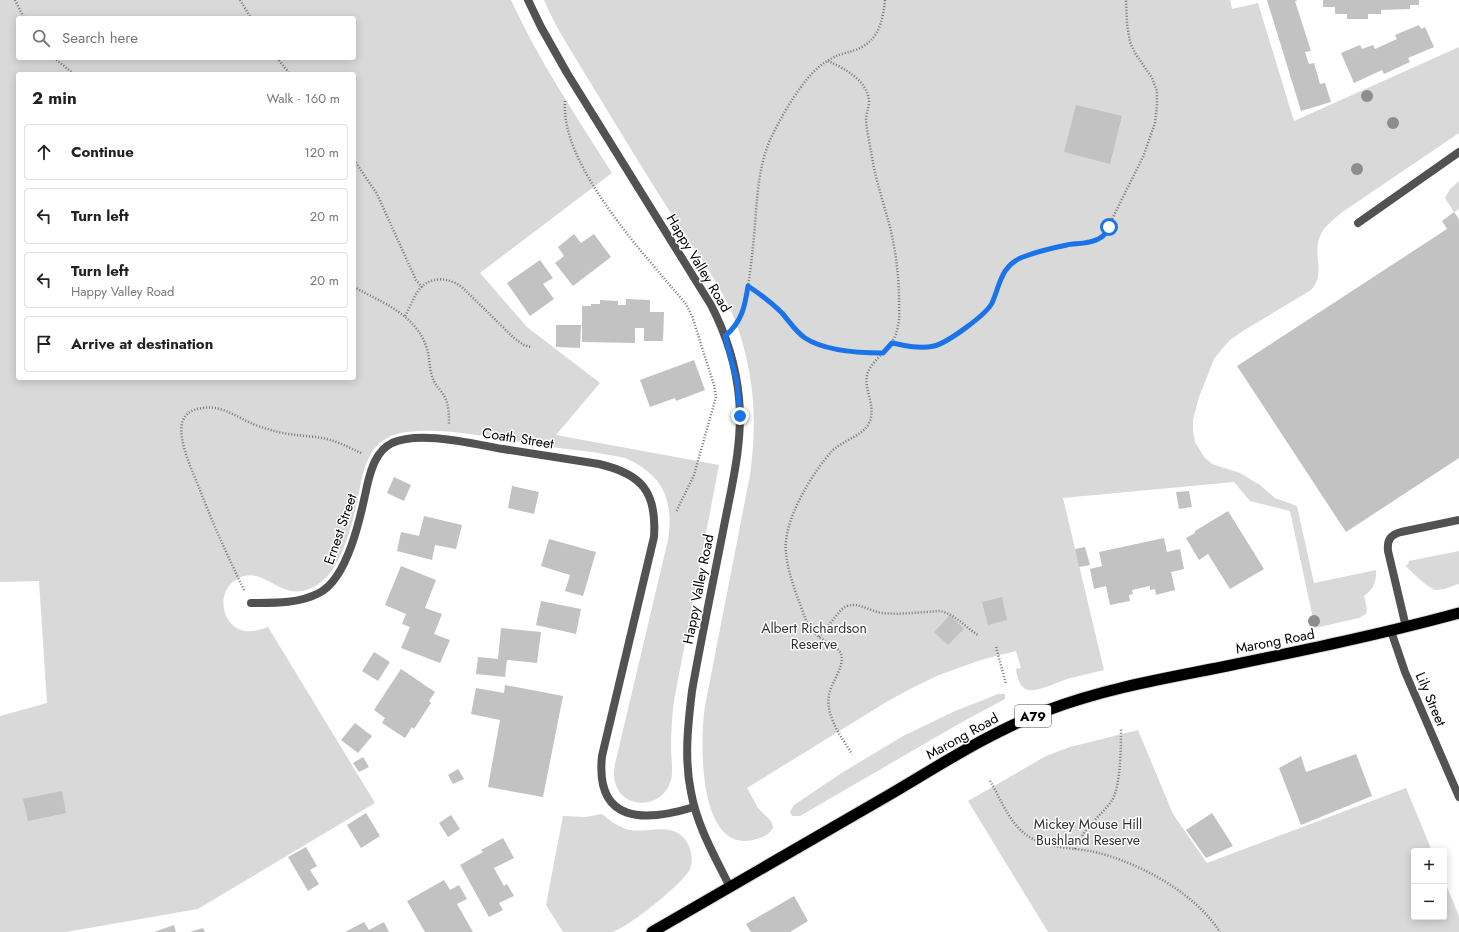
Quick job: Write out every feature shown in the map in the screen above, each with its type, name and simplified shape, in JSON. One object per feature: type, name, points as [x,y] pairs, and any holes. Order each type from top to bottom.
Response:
[{"type":"highway","name":"Marong Road","points":[[652,932],[962,753],[1020,722],[1048,710],[1138,684],[1325,646],[1391,631],[1459,613]]},
{"type":"street","name":"Happy Valley Road","points":[[528,0],[541,27],[567,73],[711,305],[725,336],[734,366],[739,397],[739,438],[734,476],[692,691],[689,714],[687,762],[694,806],[705,836],[730,887]]},
{"type":"street","points":[[1358,223],[1459,152]]},
{"type":"street","name":"Coath Street","points":[[386,447],[393,443],[417,438],[445,440],[614,467],[628,473],[642,485],[648,494],[654,516],[654,537],[602,756],[601,768],[603,787],[608,798],[615,806],[634,815],[659,815],[678,812],[694,806]]},
{"type":"street","name":"Ernest Street","points":[[250,603],[297,600],[320,593],[330,585],[344,564],[348,553],[364,502],[371,469],[376,459],[386,447]]},
{"type":"street","points":[[1406,627],[1388,551],[1388,542],[1396,533],[1459,520]]},
{"type":"street","name":"Lily Street","points":[[1391,631],[1405,672],[1459,797]]},
{"type":"path","points":[[15,0],[23,16]]},
{"type":"path","points":[[240,0],[250,16]]},
{"type":"path","points":[[725,336],[732,330],[742,315],[748,286],[758,188],[770,141],[790,104],[816,70],[828,61],[842,54],[859,49],[874,38],[882,21],[885,0]]},
{"type":"path","points":[[892,343],[912,347],[936,346],[979,319],[986,312],[992,303],[1000,278],[1013,262],[1022,257],[1058,247],[1096,240],[1104,235],[1143,157],[1155,123],[1157,106],[1157,91],[1152,78],[1135,53],[1130,42],[1126,0]]},
{"type":"path","points":[[56,60],[72,72]]},
{"type":"path","points":[[280,60],[288,72]]},
{"type":"path","points":[[828,61],[861,82],[868,96],[869,103],[866,118],[873,167],[891,232],[899,274],[899,324],[896,335],[892,343],[869,369],[867,375],[867,384],[872,410],[868,424],[864,430],[831,453],[806,488],[795,508],[788,528],[785,546],[789,568],[807,623],[811,630],[838,649],[840,653],[841,659],[838,672],[828,696],[828,705],[836,727],[852,754]]},
{"type":"path","points":[[567,73],[564,106],[566,127],[580,163],[600,196],[626,232],[686,304],[692,316],[714,385],[716,397],[696,468],[676,512]]},
{"type":"path","points":[[356,163],[377,194],[416,280],[422,287]]},
{"type":"path","points":[[406,316],[418,291],[422,287],[437,279],[446,279],[456,282],[515,339],[524,345],[531,347]]},
{"type":"path","points":[[748,286],[772,304],[794,329],[805,338],[819,344],[848,351],[883,353]]},
{"type":"path","points":[[356,288],[401,312],[418,329],[424,339],[428,350],[431,376],[447,402],[449,427],[445,440]]},
{"type":"path","points":[[250,603],[220,541],[188,461],[183,441],[182,424],[189,412],[204,407],[224,409],[263,427],[283,433],[328,439],[376,459]]},
{"type":"path","points":[[819,637],[844,607],[854,604],[884,613],[946,612],[957,618],[962,624],[978,635]]},
{"type":"path","points":[[996,647],[1006,684]]},
{"type":"path","points":[[1075,849],[1080,837],[1112,801],[1118,777],[1121,728]]},
{"type":"path","points":[[990,781],[1001,804],[1015,824],[1033,839],[1050,844],[1095,852],[1144,869],[1184,895],[1202,910],[1216,925],[1220,932]]},
{"type":"green space","points":[[0,0],[511,0],[546,67],[612,173],[480,273],[527,327],[600,383],[556,435],[719,465],[674,701],[671,735],[672,775],[665,792],[659,798],[650,801],[642,803],[633,801],[625,798],[619,791],[614,775],[615,764],[668,540],[669,512],[667,501],[663,490],[657,481],[649,472],[638,465],[625,458],[615,456],[464,433],[420,431],[401,433],[381,442],[368,459],[363,473],[352,524],[342,552],[329,574],[321,582],[308,590],[296,591],[286,589],[257,576],[248,575],[237,579],[230,584],[224,599],[226,615],[236,628],[244,631],[250,631],[268,627],[375,803],[198,909],[66,932],[0,932],[0,716],[47,703],[39,581],[0,582]]},
{"type":"green space","name":"Albert Richardson Reserve","points":[[544,0],[1230,0],[1232,9],[1258,3],[1294,121],[1459,47],[1459,133],[1341,213],[1328,224],[1320,235],[1317,252],[1319,272],[1318,278],[1311,290],[1230,340],[1214,359],[1198,400],[1193,420],[1195,442],[1204,457],[1212,464],[1240,473],[1260,485],[1275,498],[1297,506],[1314,583],[1376,570],[1374,585],[1364,596],[1367,609],[1366,614],[1359,618],[1315,628],[1290,511],[1250,501],[1234,482],[1063,498],[1104,670],[1067,679],[1042,688],[1028,690],[1022,687],[1018,678],[1016,669],[1021,668],[1016,651],[984,659],[939,675],[888,701],[747,788],[758,808],[771,821],[773,827],[768,834],[753,840],[735,839],[721,829],[712,812],[706,790],[703,766],[703,721],[750,475],[754,420],[748,368],[739,331],[734,317],[720,289],[655,189],[572,52]]},
{"type":"green space","points":[[1459,181],[1459,209],[1454,212],[1445,198],[1450,189]]},
{"type":"green space","points":[[1459,551],[1459,584],[1445,589],[1437,590],[1425,584],[1405,565],[1408,565],[1409,561]]},
{"type":"green space","points":[[998,694],[1005,694],[1005,699],[962,722],[800,816],[792,816],[790,812],[794,805],[843,772],[903,736],[953,712]]},
{"type":"green space","name":"Mickey Mouse Hill Bushland Reserve","points":[[1138,730],[1173,814],[1207,863],[1406,788],[1431,848],[1411,848],[1411,920],[1447,920],[1447,887],[1459,916],[1459,932],[1048,932],[968,801],[1046,756],[1070,747]]},
{"type":"green space","points":[[602,814],[613,823],[626,829],[641,831],[664,829],[678,833],[684,838],[690,849],[692,861],[690,869],[678,884],[654,905],[619,929],[612,932],[563,932],[546,905],[563,816],[586,817]]},
{"type":"building","points":[[1267,0],[1298,0],[1295,1],[1311,51],[1305,52],[1309,64],[1314,63],[1320,84],[1325,83],[1331,102],[1301,111]]},
{"type":"building","points":[[1323,0],[1419,0],[1419,5],[1410,5],[1410,9],[1381,10],[1381,14],[1368,14],[1368,19],[1347,19],[1347,14],[1335,14],[1335,7],[1323,7]]},
{"type":"building","points":[[1419,25],[1421,29],[1425,27],[1434,47],[1408,58],[1410,62],[1384,74],[1382,70],[1354,83],[1341,53],[1360,45],[1362,49],[1373,45],[1375,49],[1397,39],[1395,35]]},
{"type":"building","points":[[1076,105],[1122,116],[1110,164],[1064,152]]},
{"type":"building","points":[[1454,212],[1459,219],[1459,458],[1346,532],[1237,366],[1447,229],[1442,221]]},
{"type":"building","points":[[574,234],[581,243],[594,234],[611,257],[573,286],[555,263],[564,256],[558,247]]},
{"type":"building","points":[[540,260],[553,278],[543,284],[554,299],[530,316],[507,283]]},
{"type":"building","points":[[626,299],[650,300],[650,312],[664,312],[663,341],[644,341],[644,328],[635,328],[635,343],[582,342],[582,306],[600,304],[600,300],[618,301],[618,305],[626,305]]},
{"type":"building","points":[[556,325],[581,325],[580,348],[556,347]]},
{"type":"building","points":[[694,360],[705,390],[676,401],[675,398],[650,407],[640,380]]},
{"type":"building","points":[[394,477],[411,485],[404,501],[387,493]]},
{"type":"building","points":[[512,486],[539,492],[534,514],[508,508]]},
{"type":"building","points":[[1189,491],[1192,507],[1179,509],[1176,492]]},
{"type":"building","points":[[1228,511],[1264,569],[1230,589],[1208,554],[1199,560],[1186,538]]},
{"type":"building","points":[[424,516],[462,525],[456,549],[435,545],[432,560],[397,551],[401,532],[419,536]]},
{"type":"building","points":[[1164,538],[1167,552],[1180,549],[1184,569],[1171,572],[1175,590],[1156,595],[1155,589],[1150,590],[1150,586],[1132,590],[1133,594],[1129,595],[1130,601],[1110,605],[1106,586],[1094,589],[1090,569],[1102,566],[1099,552]]},
{"type":"building","points":[[549,539],[596,552],[583,596],[565,591],[570,575],[541,566]]},
{"type":"building","points":[[1085,547],[1090,565],[1079,567],[1075,549]]},
{"type":"building","points":[[401,566],[436,580],[425,608],[442,614],[434,634],[450,640],[440,663],[401,648],[410,627],[402,624],[406,614],[385,605]]},
{"type":"building","points":[[1002,597],[1007,620],[988,625],[982,602]]},
{"type":"building","points":[[541,601],[581,609],[576,634],[536,625]]},
{"type":"building","points":[[950,615],[964,629],[948,645],[934,632]]},
{"type":"building","points":[[501,628],[541,632],[537,663],[507,660],[505,677],[476,674],[478,657],[498,659]]},
{"type":"building","points":[[374,652],[390,662],[378,681],[362,671]]},
{"type":"building","points":[[401,669],[435,692],[429,701],[431,703],[414,729],[412,727],[405,738],[382,723],[385,718],[374,710]]},
{"type":"building","points":[[505,685],[563,696],[543,797],[488,787],[500,720],[471,714],[476,688],[504,693]]},
{"type":"building","points":[[355,723],[372,736],[358,753],[341,740]]},
{"type":"building","points":[[1356,754],[1372,796],[1301,825],[1279,768],[1301,756],[1306,772]]},
{"type":"building","points":[[363,757],[369,767],[359,772],[353,763]]},
{"type":"building","points":[[458,769],[464,779],[453,784],[448,775]]},
{"type":"building","points":[[62,791],[66,813],[28,821],[23,799]]},
{"type":"building","points":[[366,813],[380,836],[361,848],[347,825]]},
{"type":"building","points":[[1212,813],[1233,846],[1206,858],[1186,830]]},
{"type":"building","points":[[451,815],[460,829],[448,837],[439,823]]},
{"type":"building","points":[[503,838],[514,858],[494,868],[504,886],[507,884],[514,896],[499,903],[503,910],[489,917],[460,865],[483,852],[481,850]]},
{"type":"building","points":[[306,847],[317,866],[310,870],[319,884],[308,891],[288,857]]},
{"type":"building","points":[[444,880],[450,890],[459,885],[467,899],[457,904],[473,932],[425,932],[407,901]]},
{"type":"building","points":[[794,896],[808,921],[790,932],[751,932],[746,924]]},
{"type":"building","points":[[364,922],[369,930],[384,922],[389,932],[345,932]]},
{"type":"building","points":[[174,925],[176,932],[154,932]]},
{"type":"building","points":[[203,928],[205,932],[190,932]]},
{"type":"route","points":[[740,416],[739,397],[734,366],[725,336],[738,323],[742,315],[748,286],[772,304],[794,329],[805,338],[819,344],[836,349],[862,353],[883,353],[892,343],[912,347],[936,346],[979,319],[986,312],[992,303],[1000,278],[1013,262],[1022,257],[1066,245],[1096,240],[1104,235],[1109,227]]}]
